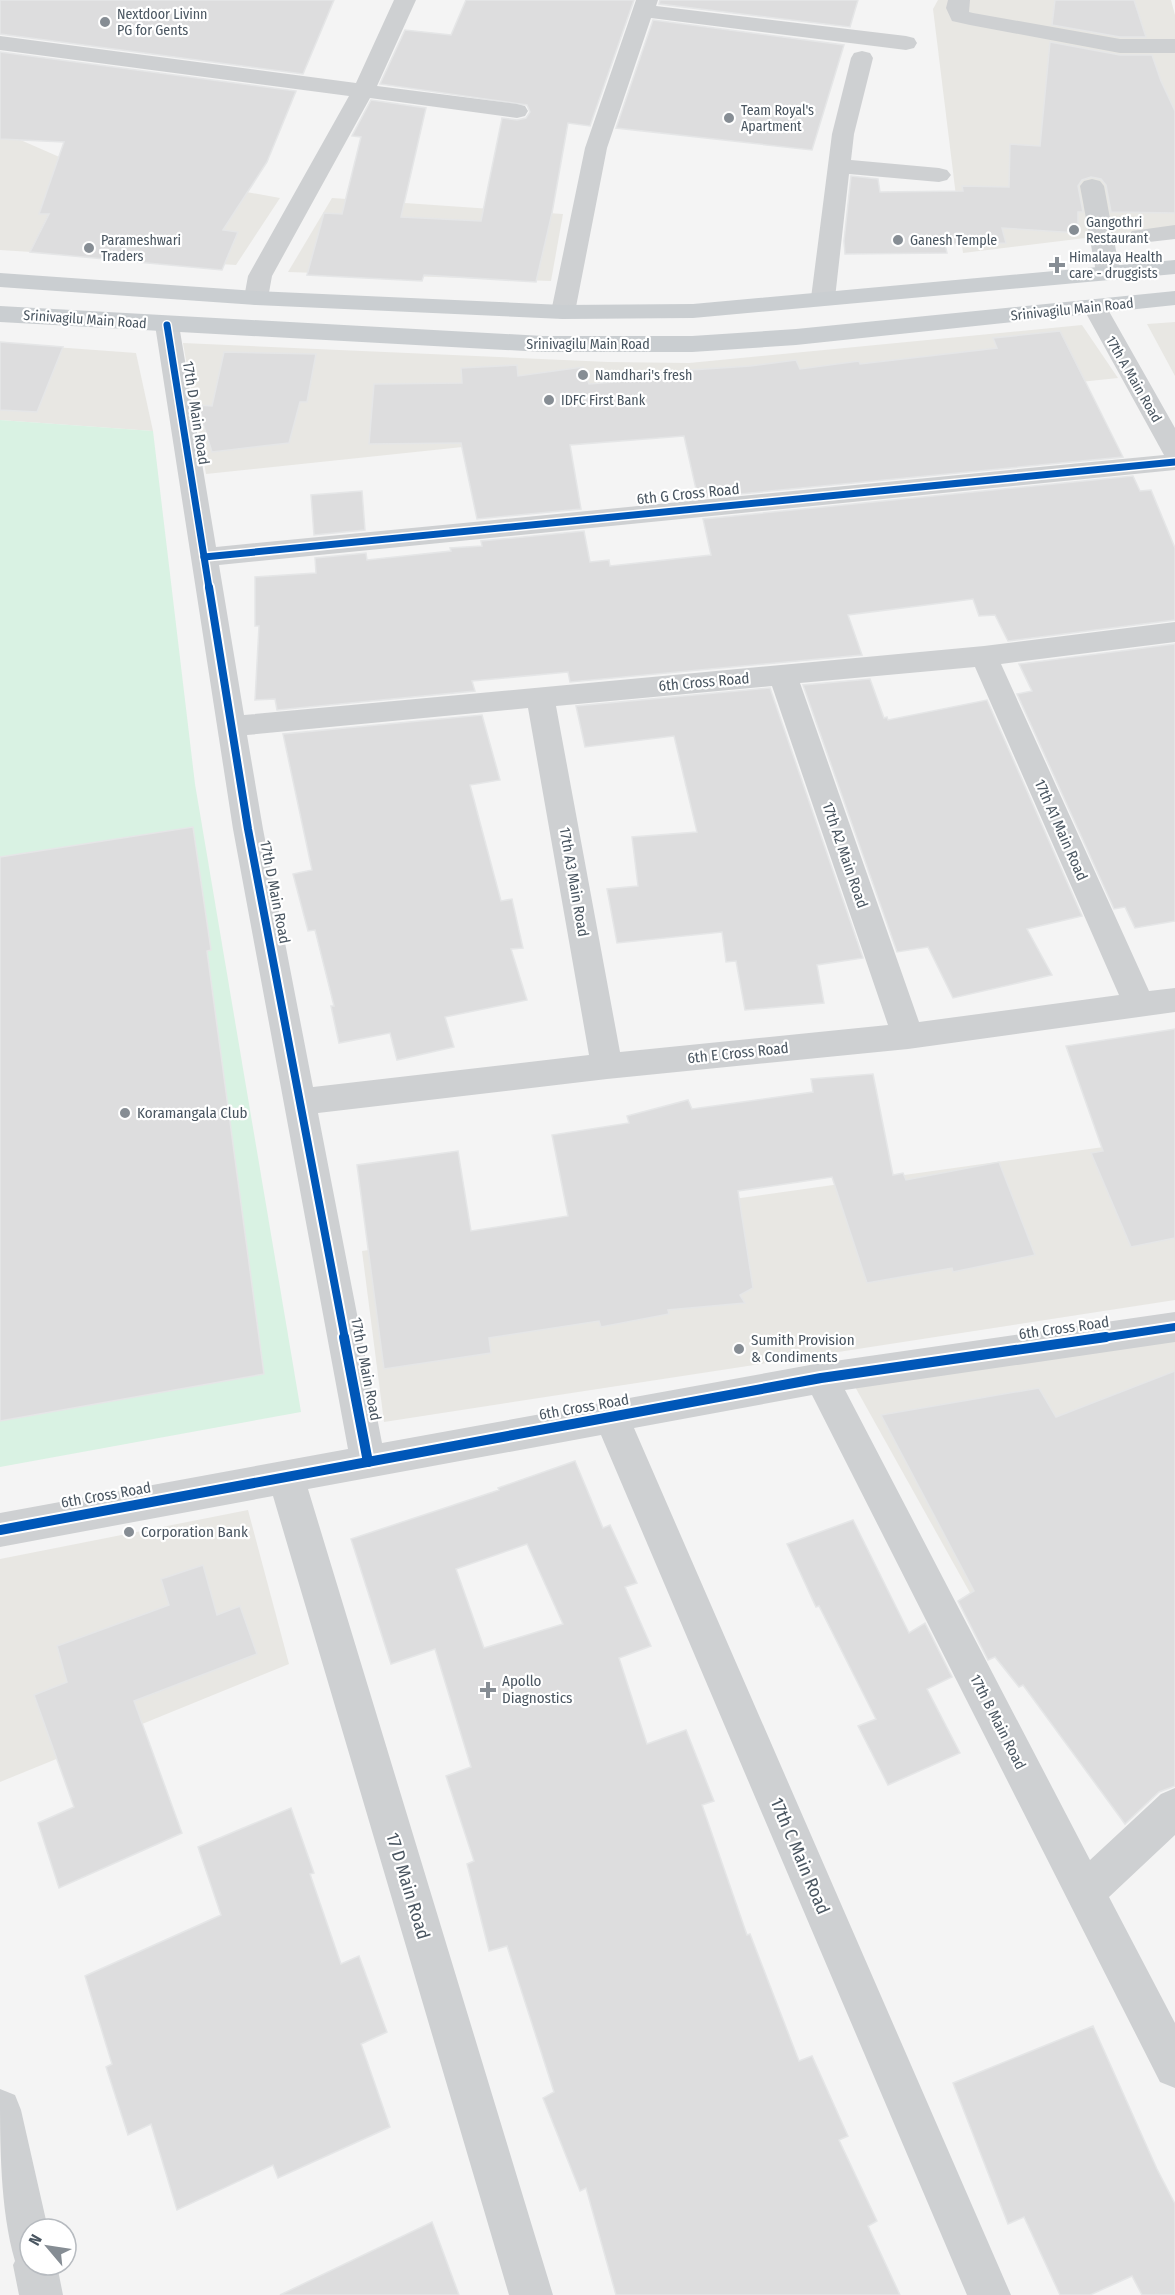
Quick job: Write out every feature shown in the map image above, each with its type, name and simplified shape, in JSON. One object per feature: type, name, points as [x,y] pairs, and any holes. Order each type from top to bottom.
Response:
[{"type":"main road","points":[[0,280],[256,298],[563,312],[693,311],[1175,267]]},
{"type":"main road","name":"Srinivagilu Main Road","points":[[0,314],[543,344],[692,344],[796,337],[1175,298]]},
{"type":"street","points":[[256,298],[260,276],[363,91],[405,0]]},
{"type":"street","points":[[959,0],[957,8],[960,16],[970,19],[1120,46],[1175,46]]},
{"type":"street","points":[[563,312],[597,148],[645,6],[906,43]]},
{"type":"street","points":[[0,43],[517,111]]},
{"type":"street","points":[[823,298],[843,134],[862,58]]},
{"type":"street","points":[[838,166],[939,175]]},
{"type":"street","points":[[1092,186],[1108,272]]},
{"type":"street","points":[[1140,236],[1175,232]]},
{"type":"street","name":"17th A Main Road","points":[[1094,306],[1175,451]]},
{"type":"street","name":"17th D Main Road","points":[[167,325],[248,828],[368,1462]]},
{"type":"street","name":"6th G Cross Road","points":[[204,556],[1175,462]]},
{"type":"street","name":"6th Cross Road","points":[[231,726],[984,656],[1175,632]]},
{"type":"street","name":"17th A1 Main Road","points":[[984,656],[1139,1004]]},
{"type":"street","name":"17th A2 Main Road","points":[[783,675],[908,1036]]},
{"type":"street","name":"17th A3 Main Road","points":[[540,697],[607,1066]]},
{"type":"street","name":"6th E Cross Road","points":[[300,1102],[607,1066],[908,1036],[1175,1000]]},
{"type":"street","name":"6th Cross Road","points":[[0,1530],[821,1378],[1175,1327]]},
{"type":"street","name":"17th B Main Road","points":[[821,1378],[1175,2067]]},
{"type":"street","name":"17th C Main Road","points":[[611,1417],[989,2295]]},
{"type":"street","name":"17 D Main Road","points":[[286,1477],[531,2295]]},
{"type":"street","points":[[1085,1892],[1175,1808]]},
{"type":"street","points":[[0,2110],[24,2217]]},
{"type":"street","points":[[37,2277],[41,2295]]},
{"type":"shaded area","points":[[938,0],[1171,0],[1175,15],[1175,227],[963,253],[933,9]]},
{"type":"shaded area","points":[[0,131],[64,159],[280,198],[236,265],[0,250]]},
{"type":"shaded area","points":[[332,198],[563,214],[551,281],[288,272]]},
{"type":"shaded area","points":[[1175,322],[1175,376],[1147,324]]},
{"type":"shaded area","points":[[1082,325],[1118,378],[206,474],[183,343],[608,362],[689,363]]},
{"type":"shaded area","points":[[0,343],[136,353],[153,431],[0,420]]},
{"type":"shaded area","points":[[1175,1137],[1175,1300],[384,1422],[362,1251]]},
{"type":"shaded area","points":[[1175,1341],[1175,1517],[1008,1661],[854,1385]]},
{"type":"shaded area","points":[[248,1510],[289,1664],[0,1782],[0,1559]]},
{"type":"green space","name":"Koramangala Club","points":[[0,420],[153,431],[195,784],[301,1412],[0,1467]]},
{"type":"building","points":[[0,0],[334,0],[303,74],[0,34]]},
{"type":"building","points":[[466,0],[634,0],[590,126],[568,123],[552,213],[536,282],[424,275],[422,281],[307,275],[324,213],[342,214],[361,137],[352,136],[371,100],[426,108],[401,217],[481,221],[502,118],[517,120],[526,118],[530,112],[527,105],[380,84],[405,30],[451,35]]},
{"type":"building","points":[[660,0],[858,0],[850,27],[659,4]]},
{"type":"building","points":[[1055,0],[1134,0],[1146,37],[1120,37],[1052,25]]},
{"type":"building","points":[[653,20],[844,45],[812,150],[616,128]]},
{"type":"building","points":[[1050,42],[1120,55],[1152,55],[1175,111],[1175,213],[1111,212],[1106,185],[1101,179],[1091,177],[1082,180],[1078,186],[1083,212],[1078,212],[1078,233],[1002,228],[1006,243],[945,244],[947,253],[845,254],[844,241],[851,176],[878,179],[880,192],[963,191],[962,186],[1009,187],[1010,144],[1040,146]]},
{"type":"building","points":[[0,52],[296,91],[267,162],[223,230],[238,232],[222,270],[30,252],[49,214],[39,214],[64,142],[0,139]]},
{"type":"building","points":[[1060,331],[1123,457],[698,498],[684,436],[570,445],[581,509],[477,519],[461,443],[369,444],[374,384],[462,383],[461,368],[517,365],[518,376],[583,367],[589,384],[662,378],[661,372],[750,366],[796,360],[800,369],[859,361],[860,364],[997,348],[993,338]]},
{"type":"building","points":[[0,342],[63,347],[37,412],[0,410]]},
{"type":"building","points":[[224,352],[316,354],[307,402],[300,402],[289,443],[212,452],[197,405],[212,406]]},
{"type":"building","points":[[1133,476],[1140,491],[1151,490],[1175,548],[1175,620],[1008,641],[995,615],[979,616],[973,599],[848,615],[862,655],[570,682],[568,672],[472,681],[475,691],[277,710],[275,699],[255,700],[259,626],[255,626],[255,577],[316,573],[315,558],[366,553],[367,560],[451,551],[450,548],[482,546],[481,541],[584,531],[590,562],[609,560],[610,566],[711,555],[703,519]]},
{"type":"building","points":[[362,491],[365,530],[314,535],[311,495]]},
{"type":"building","points":[[1175,644],[1175,921],[1135,928],[1125,907],[1114,909],[1017,694],[1032,691],[1019,664]]},
{"type":"building","points":[[870,679],[884,718],[887,717],[888,720],[987,700],[1082,916],[1027,929],[1052,975],[953,998],[928,947],[897,952],[803,685]]},
{"type":"building","points":[[770,688],[863,958],[817,965],[824,1003],[745,1010],[736,961],[726,962],[722,932],[617,943],[607,889],[638,886],[632,837],[697,832],[674,736],[585,747],[576,706]]},
{"type":"building","points":[[482,715],[500,780],[470,785],[501,901],[512,899],[523,948],[511,949],[527,1000],[445,1017],[454,1047],[397,1060],[390,1033],[339,1043],[331,1006],[334,1006],[315,930],[308,931],[293,874],[312,870],[283,734]]},
{"type":"building","name":"Koramangala Club","points":[[193,827],[211,950],[207,951],[264,1374],[0,1421],[0,857]]},
{"type":"building","points":[[1175,1029],[1175,1238],[1131,1247],[1091,1153],[1103,1151],[1066,1046]]},
{"type":"building","points":[[873,1074],[893,1175],[903,1173],[906,1180],[999,1162],[1035,1255],[953,1272],[952,1268],[867,1283],[832,1177],[738,1191],[753,1288],[740,1295],[745,1303],[668,1310],[669,1314],[601,1327],[599,1321],[489,1338],[491,1353],[384,1369],[357,1165],[458,1151],[471,1231],[568,1216],[552,1135],[629,1123],[627,1116],[688,1100],[692,1109],[813,1092],[811,1079]]},
{"type":"building","points":[[1175,1371],[1175,1786],[1159,1792],[1125,1824],[1023,1685],[1019,1687],[995,1657],[988,1660],[958,1601],[974,1591],[881,1415],[1039,1388],[1056,1417]]},
{"type":"building","points":[[575,1461],[603,1528],[610,1525],[637,1583],[625,1587],[651,1646],[619,1658],[647,1744],[686,1730],[714,1801],[702,1805],[747,1935],[750,1934],[799,2061],[812,2056],[848,2136],[839,2140],[877,2221],[868,2226],[900,2295],[616,2295],[586,2188],[580,2191],[543,2098],[554,2092],[507,1946],[489,1951],[467,1864],[474,1861],[446,1776],[471,1767],[435,1649],[391,1664],[351,1539],[499,1490],[498,1488]],"holes":[[[527,1544],[563,1624],[484,1648],[456,1569]]]},
{"type":"building","points":[[853,1520],[909,1633],[925,1623],[952,1677],[927,1689],[960,1753],[888,1785],[858,1726],[876,1719],[819,1606],[816,1607],[787,1544]]},
{"type":"building","points":[[203,1565],[217,1615],[240,1606],[257,1654],[134,1701],[182,1833],[59,1888],[38,1823],[74,1807],[34,1695],[67,1682],[57,1646],[169,1605],[161,1579]]},
{"type":"building","points":[[291,1808],[314,1873],[310,1874],[341,1964],[359,1956],[387,2032],[361,2044],[390,2127],[278,2178],[273,2165],[177,2210],[151,2124],[128,2135],[106,2067],[112,2064],[85,1976],[221,1915],[198,1847]]},
{"type":"building","points":[[1093,2026],[1175,2204],[1175,2295],[1142,2295],[1132,2276],[1090,2295],[1060,2295],[1024,2217],[1008,2224],[953,2083]]},
{"type":"building","points":[[432,2222],[459,2295],[280,2295]]},
{"type":"cycle path","points":[[167,325],[248,829],[368,1462]]},
{"type":"cycle path","points":[[204,557],[1175,462]]},
{"type":"cycle path","points":[[0,1530],[821,1378],[1175,1327]]},
{"type":"place","name":"Nextdoor Livinn PG for Gents","points":[[105,22]]},
{"type":"place","name":"Team Royal's Apartment","points":[[729,118]]},
{"type":"place","name":"Gangothri Restaurant","points":[[1074,230]]},
{"type":"place","name":"Ganesh Temple","points":[[898,240]]},
{"type":"place","name":"Parameshwari Traders","points":[[89,248]]},
{"type":"place","name":"Himalaya Health care - druggists","points":[[1057,265]]},
{"type":"place","name":"Namdhari's fresh","points":[[583,375]]},
{"type":"place","name":"IDFC First Bank","points":[[549,400]]},
{"type":"place","name":"Koramangala Club","points":[[125,1113]]},
{"type":"place","name":"Sumith Provision & Condiments","points":[[739,1349]]},
{"type":"place","name":"Corporation Bank","points":[[129,1532]]},
{"type":"place","name":"Apollo Diagnostics","points":[[488,1690]]}]
